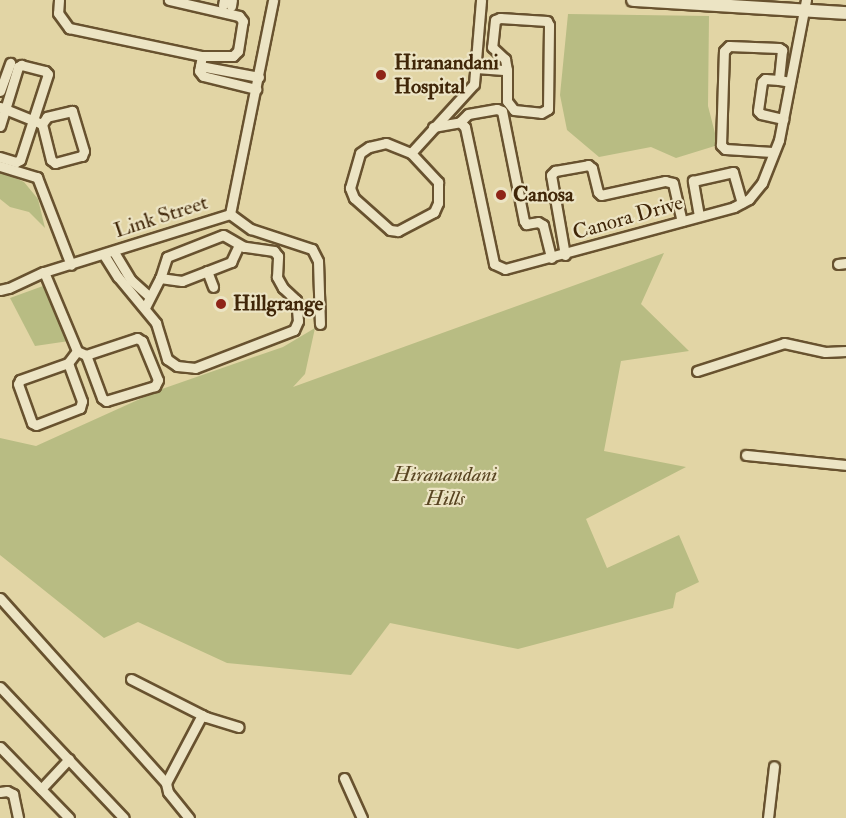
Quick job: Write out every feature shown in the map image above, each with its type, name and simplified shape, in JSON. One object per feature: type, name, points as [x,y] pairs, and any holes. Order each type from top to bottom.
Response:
[{"type":"main road","points":[[633,0],[806,5],[846,13]]},
{"type":"street","points":[[59,0],[58,13],[69,28],[259,77]]},
{"type":"street","points":[[169,0],[239,16],[243,21],[238,51],[233,56],[201,61]]},
{"type":"street","name":"Link Street","points":[[0,290],[44,272],[230,214],[273,0]]},
{"type":"street","points":[[411,153],[432,127],[474,84],[482,0]]},
{"type":"street","name":"Canora Drive","points":[[460,122],[465,127],[494,264],[504,269],[565,255],[742,202],[749,199],[762,183],[778,140],[806,5]]},
{"type":"street","points":[[500,18],[547,21],[549,26],[548,109],[541,113],[514,110],[507,101],[507,70],[505,59],[492,47],[495,20],[500,18]]},
{"type":"street","points":[[772,152],[725,149],[721,145],[724,51],[729,46],[779,48],[782,50],[779,80]]},
{"type":"street","points":[[201,61],[203,76],[256,89]]},
{"type":"street","points":[[0,91],[9,63]]},
{"type":"street","points":[[0,126],[3,108],[18,67],[21,65],[45,71],[48,74],[37,122],[20,160],[16,162],[0,157]]},
{"type":"street","points":[[476,68],[507,70]]},
{"type":"street","points":[[783,120],[761,114],[758,111],[762,82],[765,79],[790,82]]},
{"type":"street","points":[[3,108],[37,122],[51,160],[55,163],[82,156],[84,151],[72,111],[37,122]]},
{"type":"street","points":[[432,127],[460,122],[468,114],[497,109],[502,111],[524,221],[526,224],[538,222],[543,225],[551,258]]},
{"type":"street","points":[[386,143],[411,153],[438,182],[438,203],[434,212],[398,231],[390,230],[354,198],[350,188],[360,153],[369,147],[386,143]]},
{"type":"street","points":[[565,255],[551,175],[555,171],[588,165],[592,168],[598,192],[601,195],[666,181],[673,183],[682,221]]},
{"type":"street","points":[[0,166],[37,177],[71,265]]},
{"type":"street","points":[[699,216],[693,181],[733,172],[742,202]]},
{"type":"street","points":[[230,214],[251,229],[312,249],[318,261],[320,324]]},
{"type":"street","points":[[104,255],[118,277],[156,323],[167,359],[177,366],[195,368],[294,330],[298,321],[296,300],[283,288],[277,277],[278,256],[274,251],[239,245],[224,234],[167,257],[160,278],[145,307]]},
{"type":"street","points":[[160,278],[182,281],[231,262],[239,245]]},
{"type":"street","points":[[114,252],[131,280],[150,297]]},
{"type":"street","points":[[44,272],[77,351],[87,355],[137,338],[142,340],[158,380],[155,386],[106,402],[102,398],[87,355]]},
{"type":"street","points":[[207,272],[213,287]]},
{"type":"street","points":[[697,370],[784,343],[794,343],[825,352],[846,351]]},
{"type":"street","points":[[68,363],[82,401],[80,408],[36,425],[32,423],[18,384],[20,380],[68,363],[77,351]]},
{"type":"street","points":[[746,455],[846,465]]},
{"type":"street","points":[[0,598],[166,783],[168,792],[189,818]]},
{"type":"street","points":[[131,679],[202,715],[238,727]]},
{"type":"street","points":[[0,687],[124,818]]},
{"type":"street","points":[[166,783],[202,715]]},
{"type":"street","points":[[0,747],[69,818]]},
{"type":"street","points":[[41,789],[69,759]]},
{"type":"street","points":[[768,818],[774,766]]},
{"type":"street","points":[[344,778],[362,818]]},
{"type":"street","points":[[0,792],[7,791],[13,794],[18,818]]},
{"type":"green space","points":[[568,14],[709,16],[708,106],[718,145],[676,158],[651,147],[599,157],[567,130],[560,95]]},
{"type":"green space","points":[[0,171],[24,182],[38,199],[45,228],[29,212],[10,207],[0,199]]},
{"type":"green space","name":"Hiranandani Hills","points":[[664,253],[641,304],[689,351],[621,361],[604,451],[686,467],[586,519],[607,568],[679,535],[699,582],[676,593],[673,608],[518,649],[390,623],[351,675],[227,663],[138,622],[104,638],[0,555],[0,438],[36,446],[162,389],[283,347],[315,328],[305,374],[293,387]]},
{"type":"green space","points":[[43,286],[69,341],[35,346],[10,298]]},
{"type":"place","name":"Hiranandani Hospital","points":[[381,75]]},
{"type":"place","name":"Canosa","points":[[501,195]]},
{"type":"place","name":"Hillgrange","points":[[221,304]]}]
